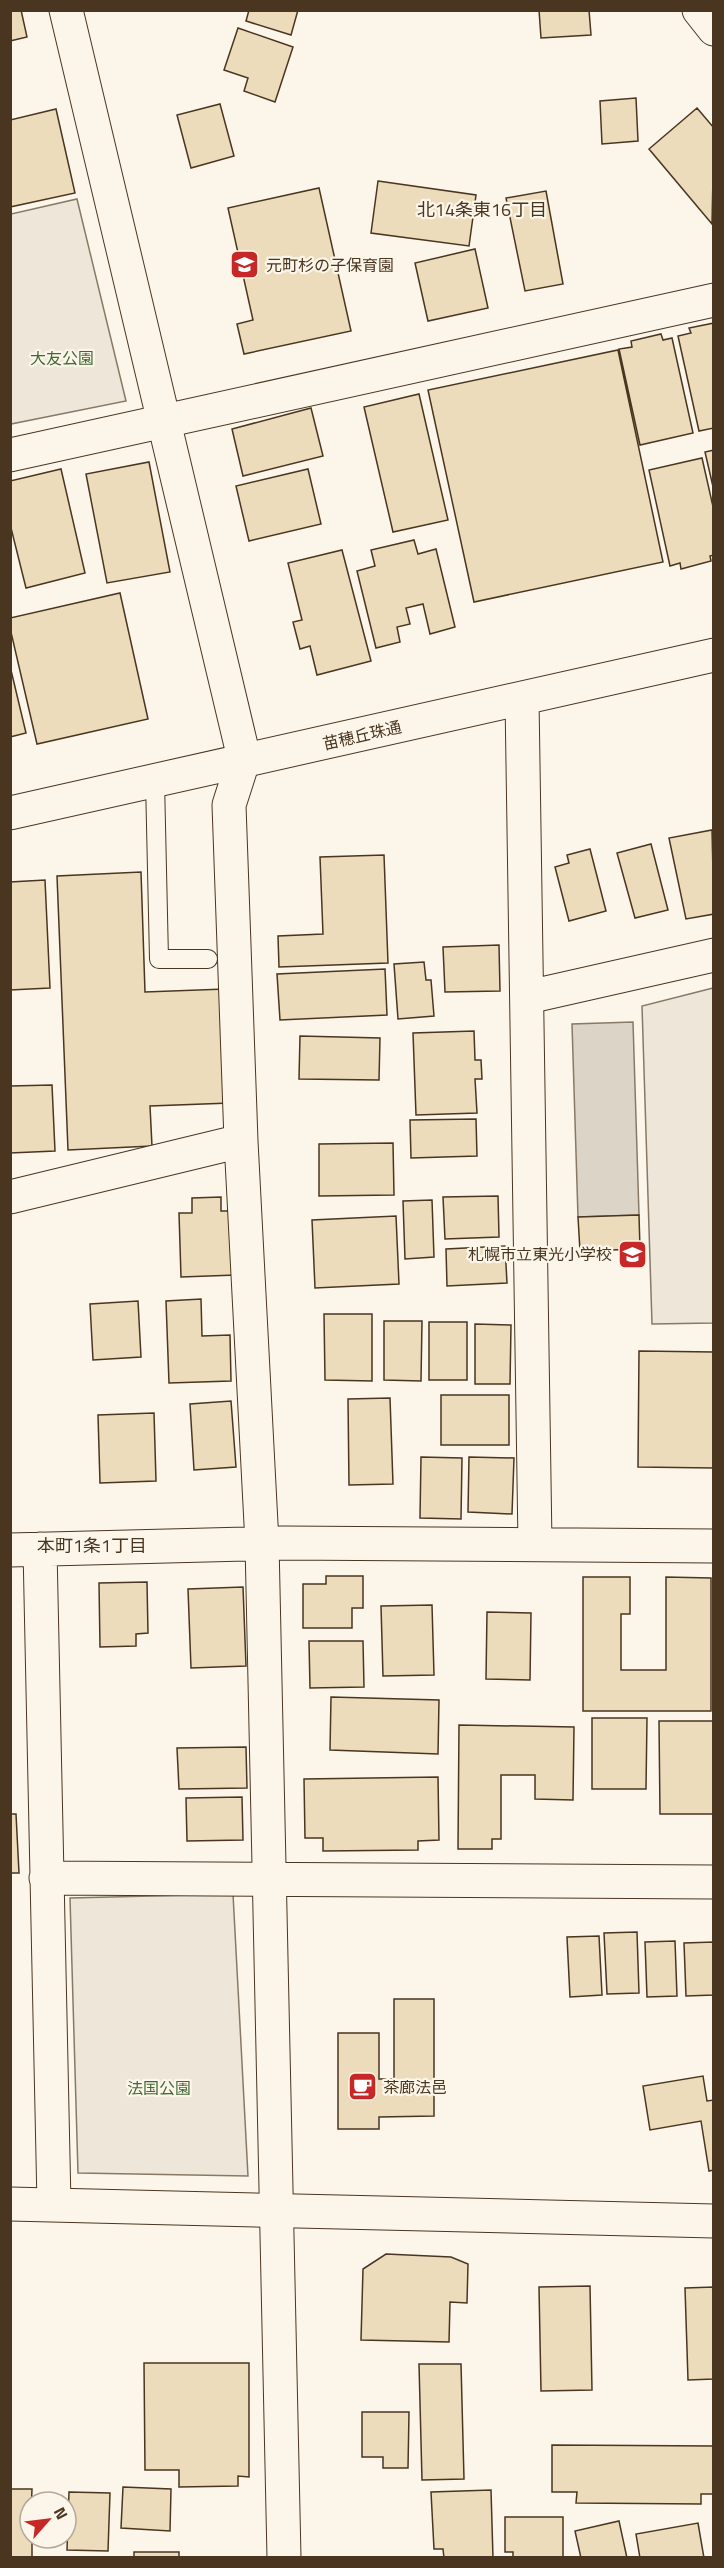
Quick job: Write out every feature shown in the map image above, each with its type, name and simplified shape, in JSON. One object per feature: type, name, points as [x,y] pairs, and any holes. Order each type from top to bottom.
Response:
[{"type":"street","points":[[66,10],[244,758],[229,805],[241,1141],[262,1543],[284,2558]]},
{"type":"street","points":[[699,10],[714,28]]},
{"type":"street","points":[[10,455],[714,300]]},
{"type":"street","name":"苗穂丘珠通","points":[[10,813],[155,781],[244,758],[311,746],[714,655]]},
{"type":"street","points":[[522,699],[536,1544]]},
{"type":"street","points":[[528,997],[714,955]]},
{"type":"street","points":[[10,1197],[241,1141]]},
{"type":"street","points":[[54,2204],[46,1878],[25,1550],[262,1543],[714,1546]]},
{"type":"street","points":[[46,1878],[714,1882]]},
{"type":"street","points":[[10,2204],[714,2221]]},
{"type":"lane","points":[[155,781],[159,959],[208,959]]},
{"type":"green space","name":"大友公園","points":[[77,199],[126,401],[11,424],[11,214]]},
{"type":"green space","points":[[713,988],[713,1323],[652,1324],[642,1006]]},
{"type":"green space","name":"法国公園","points":[[233,1894],[248,2176],[78,2173],[70,1898]]},
{"type":"shaded area","points":[[633,1022],[639,1215],[578,1217],[572,1024]]},
{"type":"building","points":[[10,10],[21,10],[27,37],[10,41]]},
{"type":"building","points":[[249,10],[298,10],[291,35],[246,21]]},
{"type":"building","points":[[539,10],[589,10],[591,35],[541,38]]},
{"type":"building","points":[[238,28],[293,47],[275,102],[244,91],[248,78],[224,70]]},
{"type":"building","points":[[636,98],[638,141],[602,144],[600,101]]},
{"type":"building","points":[[220,104],[234,156],[191,168],[177,115]]},
{"type":"building","points":[[697,108],[714,128],[712,224],[649,149]]},
{"type":"building","points":[[56,109],[75,193],[10,207],[10,120]]},
{"type":"building","points":[[378,181],[476,195],[469,246],[371,233]]},
{"type":"building","points":[[319,188],[351,331],[244,354],[237,324],[253,320],[228,208]]},
{"type":"building","points":[[546,191],[563,284],[525,291],[506,198]]},
{"type":"building","points":[[475,249],[488,308],[428,321],[415,263]]},
{"type":"building","points":[[714,323],[714,428],[699,431],[678,336],[691,333],[689,328]]},
{"type":"building","points":[[661,334],[663,340],[672,338],[693,433],[640,445],[619,349],[632,347],[631,341]]},
{"type":"building","points":[[618,350],[663,562],[474,602],[428,390]]},
{"type":"building","points":[[419,394],[448,520],[393,532],[364,407]]},
{"type":"building","points":[[311,408],[323,456],[243,476],[232,429]]},
{"type":"building","points":[[714,450],[714,491],[705,452]]},
{"type":"building","points":[[702,458],[714,511],[714,555],[710,556],[711,561],[681,569],[680,563],[670,566],[649,470]]},
{"type":"building","points":[[149,462],[170,572],[107,583],[86,474]]},
{"type":"building","points":[[61,469],[85,573],[26,588],[10,524],[10,481]]},
{"type":"building","points":[[308,469],[321,524],[249,541],[236,486]]},
{"type":"building","points":[[414,540],[418,554],[436,549],[455,627],[430,634],[423,604],[406,608],[410,624],[397,627],[400,642],[376,648],[357,571],[375,566],[371,550]]},
{"type":"building","points":[[342,550],[371,661],[317,675],[310,646],[300,649],[293,622],[302,620],[288,563]]},
{"type":"building","points":[[120,593],[148,719],[37,744],[10,628],[10,618]]},
{"type":"building","points":[[10,666],[26,733],[10,737]]},
{"type":"building","points":[[712,830],[714,914],[686,919],[669,838]]},
{"type":"building","points":[[651,844],[668,910],[635,918],[617,853]]},
{"type":"building","points":[[590,849],[606,911],[569,921],[555,867],[569,863],[567,855]]},
{"type":"building","points":[[384,855],[388,963],[279,967],[278,936],[323,934],[320,857]]},
{"type":"building","points":[[141,872],[145,992],[225,989],[230,1103],[150,1106],[152,1146],[68,1150],[57,876]]},
{"type":"building","points":[[45,880],[50,988],[10,990],[10,882]]},
{"type":"building","points":[[499,945],[500,991],[445,992],[443,947]]},
{"type":"building","points":[[424,962],[426,980],[431,980],[434,1016],[398,1019],[394,964]]},
{"type":"building","points":[[385,969],[387,1015],[280,1020],[277,974]]},
{"type":"building","points":[[474,1031],[475,1060],[481,1060],[482,1079],[475,1079],[477,1113],[416,1115],[413,1033]]},
{"type":"building","points":[[300,1036],[380,1038],[379,1080],[299,1079]]},
{"type":"building","points":[[52,1085],[55,1151],[10,1153],[10,1086]]},
{"type":"building","points":[[476,1119],[477,1156],[411,1158],[410,1120]]},
{"type":"building","points":[[393,1143],[394,1195],[319,1196],[319,1144]]},
{"type":"building","points":[[498,1196],[499,1237],[445,1239],[443,1197]]},
{"type":"building","points":[[221,1197],[221,1211],[234,1211],[236,1275],[181,1277],[179,1213],[192,1213],[192,1198]]},
{"type":"building","points":[[432,1200],[434,1257],[405,1259],[403,1201]]},
{"type":"building","points":[[639,1215],[640,1249],[580,1251],[578,1217]]},
{"type":"building","points":[[396,1216],[399,1284],[315,1288],[312,1220]]},
{"type":"building","points":[[505,1246],[507,1283],[447,1286],[446,1249]]},
{"type":"building","points":[[201,1299],[202,1336],[230,1335],[231,1381],[169,1383],[166,1301]]},
{"type":"building","points":[[138,1301],[141,1357],[93,1360],[90,1304]]},
{"type":"building","points":[[324,1314],[372,1314],[372,1381],[325,1380]]},
{"type":"building","points":[[384,1321],[422,1321],[421,1381],[384,1380]]},
{"type":"building","points":[[429,1322],[467,1322],[467,1380],[429,1380]]},
{"type":"building","points":[[475,1324],[511,1325],[510,1384],[475,1384]]},
{"type":"building","points":[[639,1351],[714,1352],[714,1468],[638,1467]]},
{"type":"building","points":[[441,1395],[509,1395],[509,1445],[441,1445]]},
{"type":"building","points":[[390,1398],[393,1484],[349,1485],[348,1399]]},
{"type":"building","points":[[231,1401],[236,1467],[194,1470],[190,1404]]},
{"type":"building","points":[[154,1413],[156,1481],[100,1483],[98,1415]]},
{"type":"building","points":[[421,1457],[462,1458],[461,1519],[420,1518]]},
{"type":"building","points":[[469,1457],[514,1458],[512,1514],[468,1512]]},
{"type":"building","points":[[326,1576],[363,1576],[363,1608],[352,1608],[352,1628],[303,1628],[303,1584],[326,1584]]},
{"type":"building","points":[[583,1577],[630,1577],[630,1614],[621,1614],[621,1670],[666,1670],[666,1577],[711,1578],[711,1711],[583,1711]]},
{"type":"building","points":[[147,1582],[148,1633],[136,1634],[136,1646],[100,1647],[99,1583]]},
{"type":"building","points":[[243,1587],[246,1666],[191,1668],[188,1589]]},
{"type":"building","points":[[432,1605],[434,1675],[383,1676],[381,1606]]},
{"type":"building","points":[[487,1612],[531,1613],[530,1680],[486,1679]]},
{"type":"building","points":[[309,1641],[363,1641],[364,1687],[310,1688]]},
{"type":"building","points":[[331,1697],[439,1700],[438,1754],[330,1750]]},
{"type":"building","points":[[592,1718],[647,1718],[646,1789],[592,1789]]},
{"type":"building","points":[[659,1721],[714,1721],[714,1814],[660,1814]]},
{"type":"building","points":[[459,1725],[574,1727],[573,1800],[535,1799],[535,1775],[501,1775],[501,1839],[492,1839],[492,1849],[458,1849]]},
{"type":"building","points":[[246,1747],[247,1788],[179,1789],[177,1748]]},
{"type":"building","points":[[438,1777],[439,1840],[418,1841],[418,1850],[323,1851],[323,1838],[305,1838],[304,1779]]},
{"type":"building","points":[[242,1797],[243,1840],[187,1841],[186,1798]]},
{"type":"building","points":[[10,1814],[16,1814],[19,1873],[10,1873]]},
{"type":"building","points":[[637,1932],[639,1993],[607,1994],[604,1933]]},
{"type":"building","points":[[599,1936],[602,1995],[570,1997],[567,1937]]},
{"type":"building","points":[[675,1941],[677,1996],[647,1997],[645,1942]]},
{"type":"building","points":[[714,1942],[714,1995],[686,1996],[684,1943]]},
{"type":"building","points":[[394,1999],[434,1999],[434,2116],[379,2117],[379,2129],[338,2129],[338,2033],[379,2033],[379,2079],[394,2079]]},
{"type":"building","points":[[703,2076],[707,2101],[714,2100],[714,2170],[709,2171],[701,2121],[650,2130],[643,2086]]},
{"type":"building","points":[[386,2254],[451,2257],[468,2264],[467,2303],[450,2302],[449,2342],[361,2340],[363,2269]]},
{"type":"building","points":[[590,2286],[592,2390],[541,2391],[539,2287]]},
{"type":"building","points":[[714,2287],[714,2379],[688,2380],[685,2288]]},
{"type":"building","points":[[144,2363],[249,2363],[249,2477],[238,2476],[238,2486],[179,2487],[179,2470],[145,2470]]},
{"type":"building","points":[[419,2364],[461,2364],[464,2479],[422,2480]]},
{"type":"building","points":[[362,2412],[409,2412],[408,2468],[383,2468],[383,2457],[362,2457]]},
{"type":"building","points":[[552,2445],[714,2446],[714,2494],[701,2494],[701,2504],[576,2503],[577,2492],[552,2492]]},
{"type":"building","points":[[123,2487],[171,2489],[170,2531],[121,2528]]},
{"type":"building","points":[[10,2489],[32,2489],[18,2490],[18,2550],[32,2550],[32,2558],[10,2558]]},
{"type":"building","points":[[491,2490],[493,2558],[444,2558],[443,2549],[434,2549],[431,2492]]},
{"type":"building","points":[[78,2492],[110,2493],[108,2551],[67,2550],[78,2550]]},
{"type":"building","points":[[505,2517],[563,2517],[563,2558],[513,2558],[513,2552],[505,2552]]},
{"type":"building","points":[[619,2521],[627,2558],[581,2558],[575,2531]]},
{"type":"building","points":[[698,2523],[704,2558],[640,2558],[636,2534]]},
{"type":"building","points":[[134,2552],[179,2552],[179,2558],[134,2558]]},
{"type":"place","name":"元町杉の子保育園","points":[[245,265]]},
{"type":"place","name":"札幌市立東光小学校","points":[[633,1254]]},
{"type":"place","name":"茶廊法邑","points":[[362,2087]]},
{"type":"district","name":"北14条東16丁目","points":[[482,210]]},
{"type":"district","name":"本町1条1丁目","points":[[92,1546]]}]
